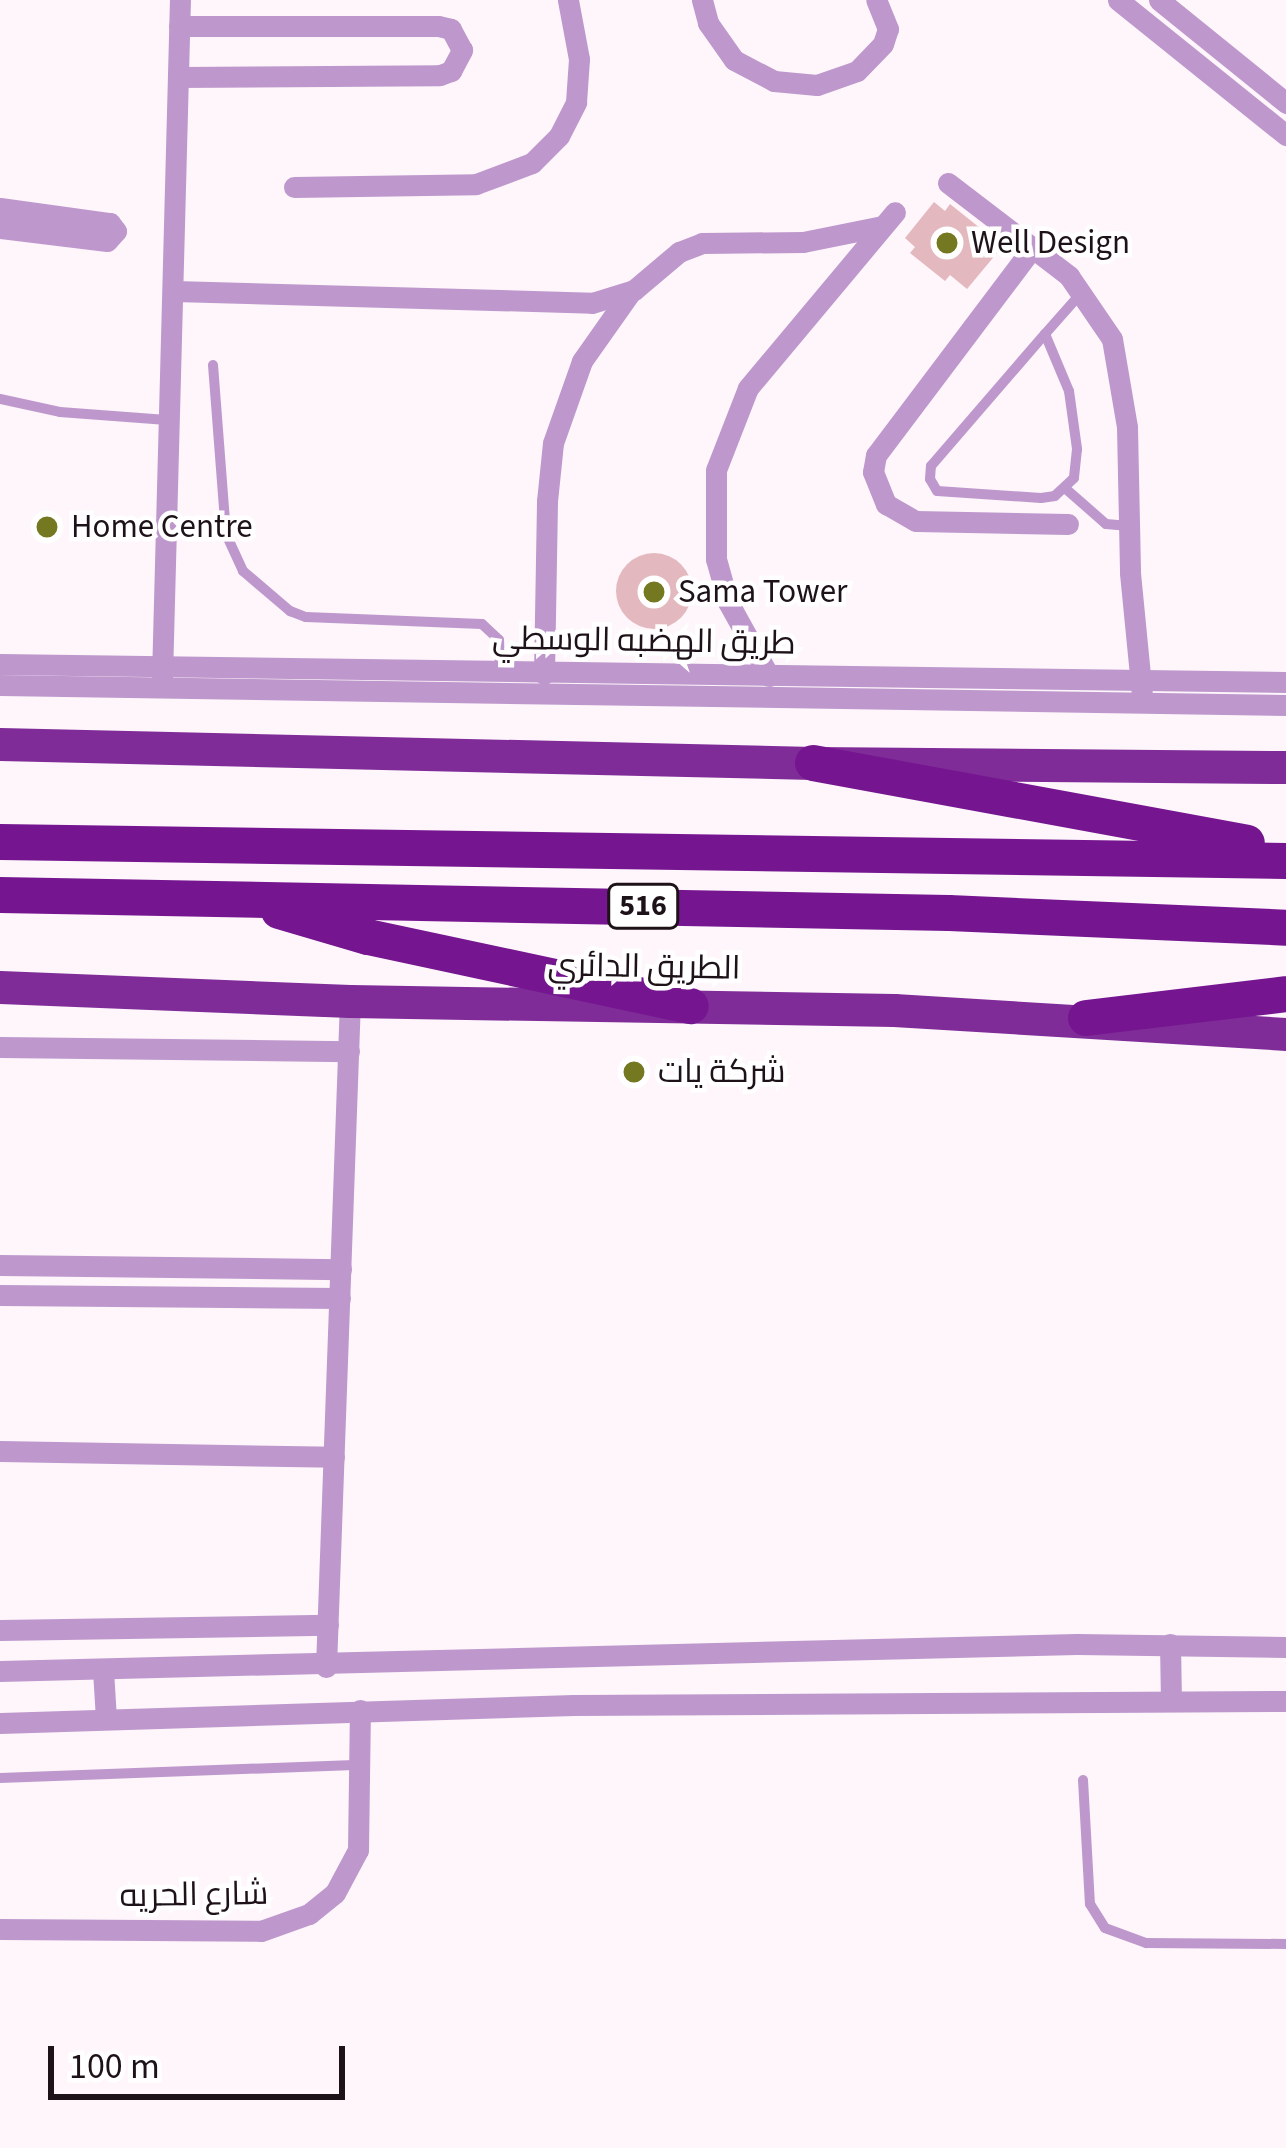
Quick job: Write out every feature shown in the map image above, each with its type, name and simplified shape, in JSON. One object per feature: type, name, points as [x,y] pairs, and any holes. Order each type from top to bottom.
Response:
[{"type":"highway","points":[[0,745],[813,764],[1286,767]]},
{"type":"highway","points":[[813,764],[1286,850]]},
{"type":"highway","name":"516","points":[[0,842],[1286,861]]},
{"type":"highway","name":"الطريق الدائري","points":[[0,895],[949,913],[1286,928]]},
{"type":"highway","name":"516","points":[[242,898],[368,937],[691,1006]]},
{"type":"highway","name":"الطريق الدائري","points":[[0,987],[350,1001],[1086,1018],[1286,1034]]},
{"type":"highway","name":"516","points":[[1086,1018],[1286,994]]},
{"type":"highway","name":"516","points":[[1189,1026],[1286,1012]]},
{"type":"street","points":[[162,677],[179,0]]},
{"type":"street","points":[[295,187],[476,184],[532,163],[569,120],[580,83],[568,0]]},
{"type":"street","points":[[702,0],[708,23],[734,60],[774,81],[818,85],[857,71],[883,44],[885,13],[876,0]]},
{"type":"street","points":[[1118,0],[1286,135]]},
{"type":"street","points":[[1159,0],[1286,104]]},
{"type":"street","points":[[178,76],[440,75],[452,71],[462,50],[451,29],[438,26],[179,26]]},
{"type":"street","points":[[948,183],[1083,291],[1112,339],[1124,382],[1142,693]]},
{"type":"street","points":[[0,208],[110,223],[116,230],[107,241],[0,228]]},
{"type":"street","points":[[544,674],[547,501],[557,429],[582,361],[634,290],[680,252],[702,243],[817,240],[889,219],[748,388],[716,470],[712,514],[716,559],[728,602],[769,676]]},
{"type":"street","points":[[1033,247],[876,455],[873,472],[886,504],[916,521],[1068,524]]},
{"type":"street","points":[[174,291],[592,303],[634,290]]},
{"type":"street","name":"طريق الهضبه الوسطي","points":[[0,664],[162,677],[1142,693],[1286,682]]},
{"type":"street","name":"طريق الهضبه الوسطي","points":[[0,686],[162,677],[500,672],[647,686],[769,676],[1142,693],[1286,705]]},
{"type":"street","points":[[326,1666],[350,1001]]},
{"type":"street","points":[[0,1047],[349,1051]]},
{"type":"street","points":[[0,1265],[340,1269]]},
{"type":"street","points":[[171,1268],[171,1296]]},
{"type":"street","points":[[0,1295],[340,1298]]},
{"type":"street","points":[[0,1451],[334,1457]]},
{"type":"street","points":[[0,1630],[328,1625]]},
{"type":"street","points":[[1170,1644],[1171,1700]]},
{"type":"street","points":[[0,1671],[1170,1644],[1286,1647]]},
{"type":"street","points":[[104,1670],[106,1720]]},
{"type":"street","points":[[0,1723],[361,1710],[1286,1701]]},
{"type":"street","name":"شارع الحريه","points":[[0,1929],[261,1931],[294,1922],[335,1893],[352,1866],[361,1835],[361,1710]]},
{"type":"lane","points":[[1046,334],[1060,362],[1075,421],[1078,465],[1066,489],[1041,498],[944,494],[930,479],[935,460],[1083,291]]},
{"type":"lane","points":[[213,364],[226,534],[243,572],[290,611],[306,617],[488,626],[499,640],[500,672]]},
{"type":"lane","points":[[0,399],[60,412],[170,420]]},
{"type":"lane","points":[[1066,489],[1106,524],[1129,526]]},
{"type":"lane","points":[[0,1778],[361,1765]]},
{"type":"lane","points":[[1083,1780],[1090,1904],[1106,1928],[1146,1942],[1286,1944]]},
{"type":"building","name":"Well Design","points":[[934,202],[945,211],[950,204],[985,232],[980,239],[997,253],[967,289],[950,275],[945,281],[910,253],[915,247],[905,238]]},
{"type":"building","name":"Sama Tower","points":[[654,553],[681,564],[692,591],[681,618],[654,629],[627,618],[616,591],[627,564]]},
{"type":"place","name":"Well Design","points":[[947,243]]},
{"type":"place","name":"Home Centre","points":[[47,527]]},
{"type":"place","name":"Sama Tower","points":[[654,592]]},
{"type":"place","name":"شركة يات","points":[[634,1072]]}]
